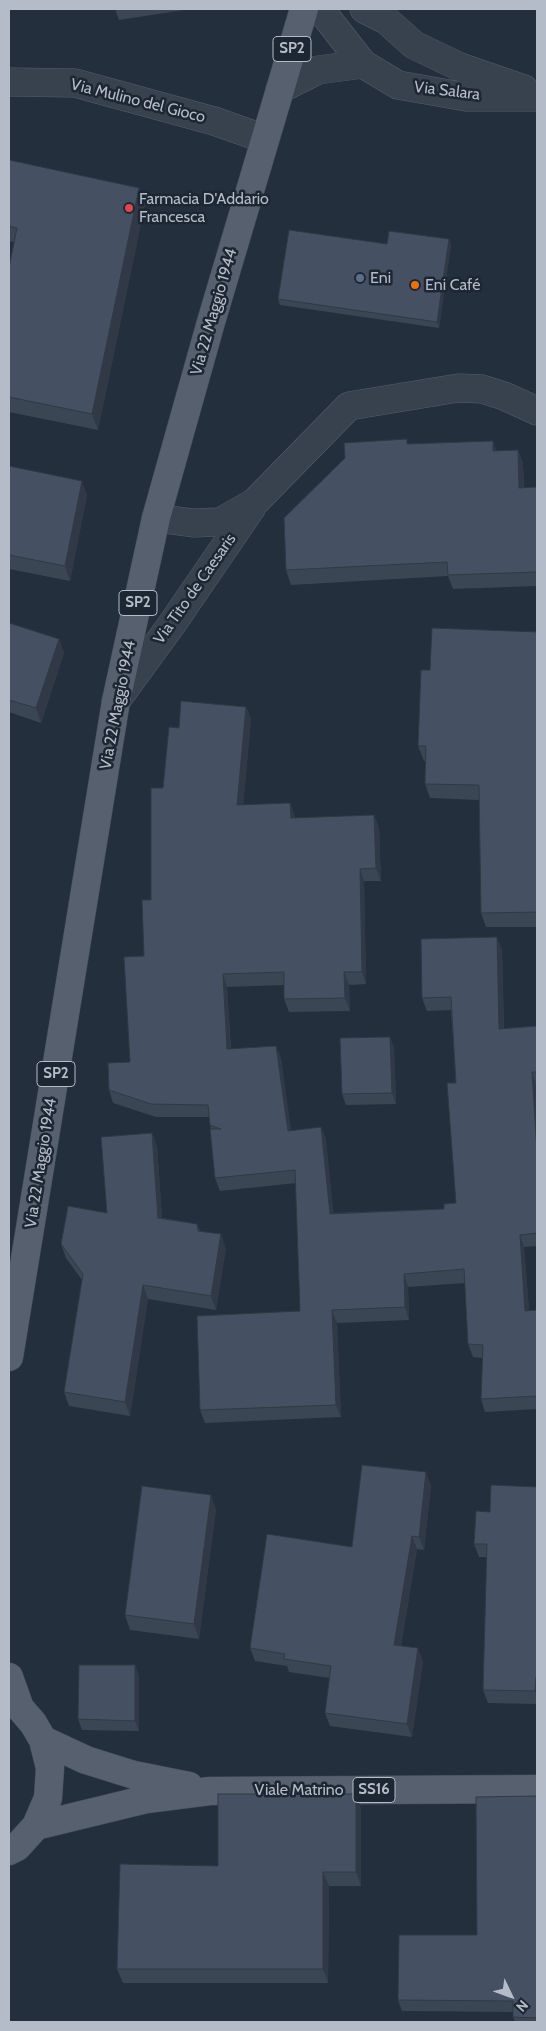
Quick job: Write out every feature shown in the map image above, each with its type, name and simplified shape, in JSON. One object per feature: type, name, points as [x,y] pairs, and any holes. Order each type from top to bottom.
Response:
[{"type":"main road","name":"Via 22 Maggio 1944","points":[[9,1357],[116,700],[156,518],[208,330],[304,9]]},
{"type":"main road","points":[[9,1677],[14,1705],[33,1723],[43,1740],[50,1768],[48,1798],[36,1826],[16,1847],[9,1851]]},
{"type":"main road","name":"Viale Matrino","points":[[43,1740],[86,1760],[134,1775],[210,1791]]},
{"type":"main road","name":"Viale Matrino","points":[[36,1826],[147,1799],[210,1791],[537,1790]]},
{"type":"street","name":"Via Salara","points":[[320,9],[363,64],[398,85],[466,97],[537,95]]},
{"type":"street","name":"Via Salara","points":[[377,12],[414,45],[460,67],[537,95]]},
{"type":"street","points":[[280,89],[318,70],[363,64]]},
{"type":"street","name":"Via Mulino del Gioco","points":[[9,82],[75,83],[214,121],[265,139]]},
{"type":"street","name":"Via Tito de Caesaris","points":[[116,700],[172,624],[255,502],[350,406],[458,388],[482,389],[504,396],[537,411]]},
{"type":"street","name":"Via Tito de Caesaris","points":[[156,518],[193,523],[220,522],[255,502]]},
{"type":"building","points":[[9,160],[139,188],[92,414],[9,397],[9,268],[17,228],[9,226]]},
{"type":"building","points":[[289,230],[387,244],[389,231],[449,239],[437,322],[278,299]]},
{"type":"building","points":[[407,439],[407,444],[493,441],[493,451],[518,450],[519,488],[537,487],[537,572],[448,575],[447,562],[286,570],[284,518],[345,458],[344,443]]},
{"type":"building","points":[[9,466],[82,481],[65,566],[9,555]]},
{"type":"building","points":[[9,623],[59,639],[36,708],[9,700]]},
{"type":"building","points":[[432,628],[537,632],[537,912],[481,913],[479,785],[425,784],[426,746],[418,746],[421,670],[430,670]]},
{"type":"building","points":[[181,701],[246,707],[237,805],[290,803],[291,818],[374,815],[376,868],[360,869],[362,972],[344,972],[345,998],[284,999],[284,972],[223,974],[227,1049],[276,1046],[288,1131],[321,1127],[330,1214],[444,1209],[444,1204],[456,1203],[447,1083],[456,1083],[451,997],[422,998],[421,939],[497,937],[499,1029],[537,1026],[537,1072],[532,1072],[537,1152],[537,1233],[520,1235],[525,1311],[537,1310],[537,1396],[481,1399],[483,1345],[468,1344],[464,1269],[404,1274],[405,1307],[332,1310],[336,1405],[200,1410],[197,1316],[300,1311],[295,1170],[215,1178],[210,1129],[221,1129],[210,1125],[208,1105],[151,1104],[109,1090],[108,1063],[130,1062],[124,957],[144,956],[142,900],[151,900],[151,788],[163,788],[169,727],[179,728]]},
{"type":"building","points":[[390,1037],[392,1093],[342,1094],[340,1038]]},
{"type":"building","points":[[152,1133],[158,1218],[197,1224],[198,1231],[221,1234],[211,1296],[143,1285],[125,1402],[64,1392],[83,1274],[61,1244],[68,1206],[107,1213],[101,1137]]},
{"type":"building","points":[[362,1465],[426,1472],[419,1537],[412,1536],[394,1645],[418,1648],[407,1724],[325,1713],[331,1666],[284,1659],[285,1654],[250,1648],[267,1534],[352,1547]]},
{"type":"building","points":[[491,1485],[537,1487],[537,1677],[535,1691],[483,1690],[487,1544],[474,1544],[476,1511],[490,1512]]},
{"type":"building","points":[[142,1486],[211,1495],[194,1624],[125,1615]]},
{"type":"building","points":[[79,1665],[135,1665],[135,1721],[78,1719]]},
{"type":"building","points":[[218,1794],[356,1794],[356,1872],[323,1872],[323,1969],[117,1969],[120,1864],[218,1866]]},
{"type":"building","points":[[537,1796],[537,2018],[513,2017],[513,2001],[398,2000],[399,1935],[477,1935],[476,1797]]},
{"type":"place","name":"Farmacia D'Addario Francesca","points":[[129,208]]},
{"type":"place","name":"Eni","points":[[360,278]]},
{"type":"place","name":"Eni Café","points":[[415,285]]}]
